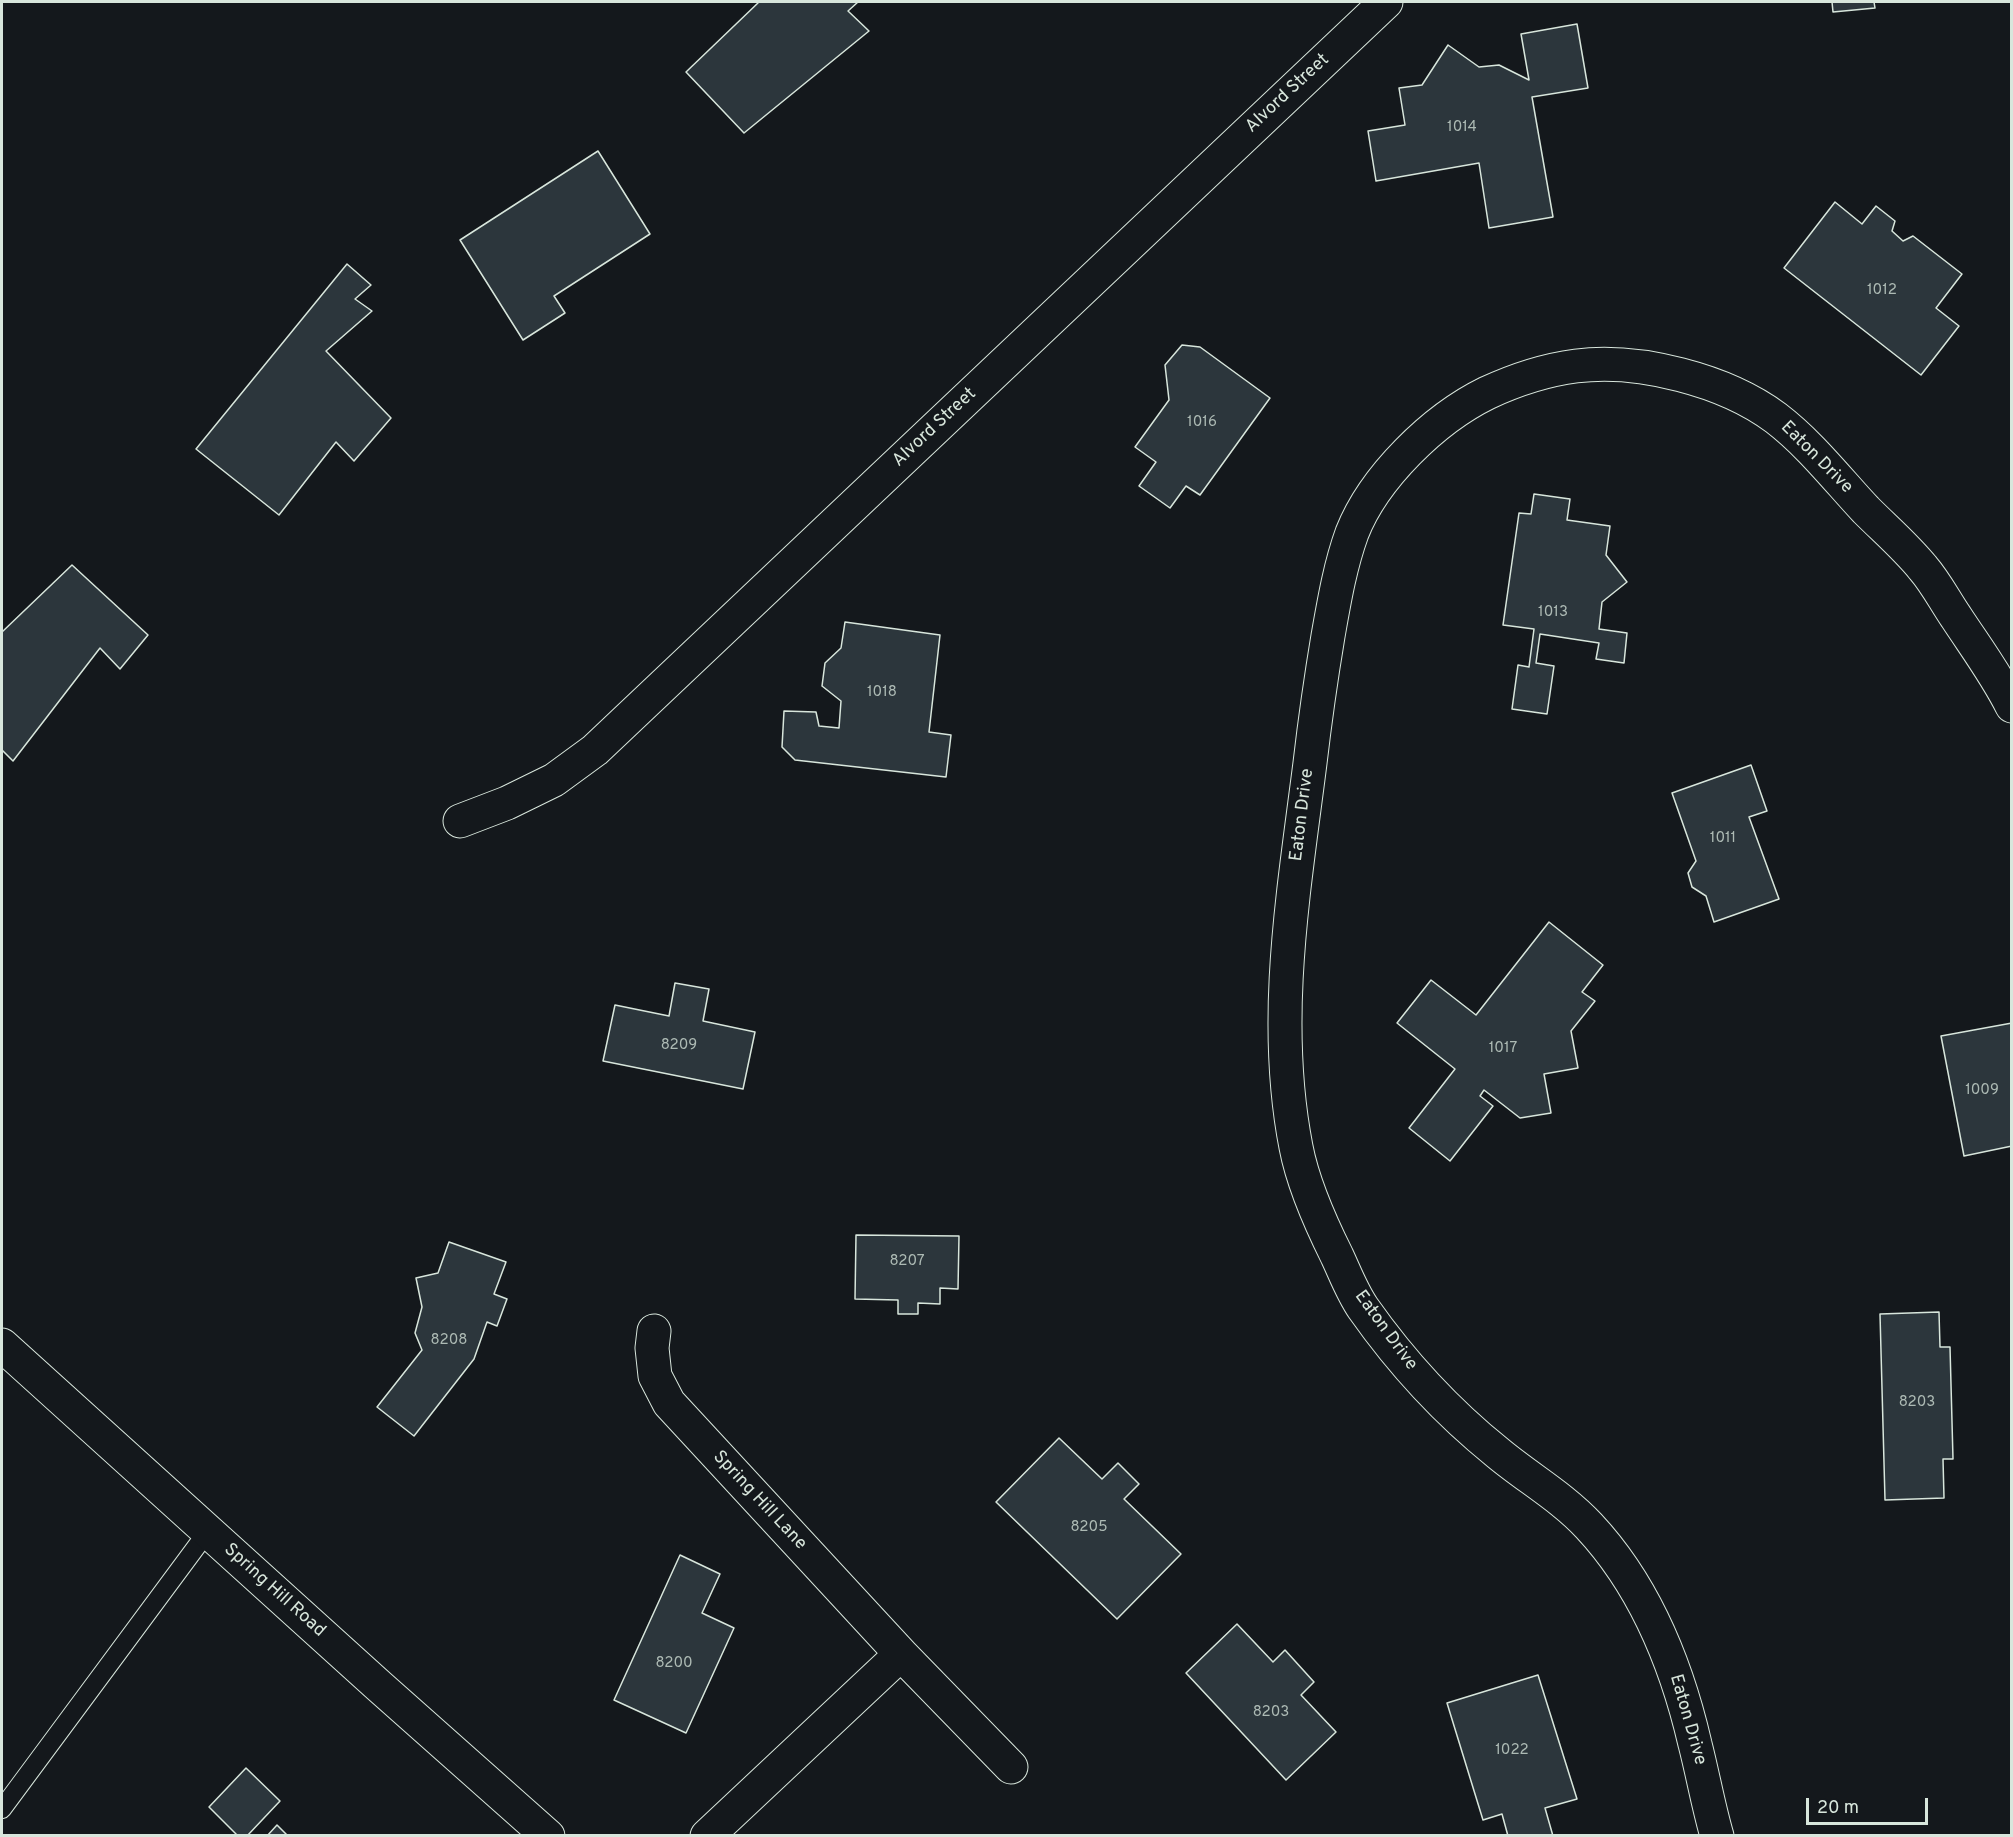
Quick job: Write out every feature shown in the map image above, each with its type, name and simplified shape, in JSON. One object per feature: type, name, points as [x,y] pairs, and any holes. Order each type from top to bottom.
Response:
[{"type":"street","name":"Alvord Street","points":[[460,821],[507,803],[554,780],[595,750],[1386,2]]},
{"type":"street","name":"Eaton Drive","points":[[1717,1836],[1691,1727],[1669,1659],[1646,1606],[1615,1558],[1587,1524],[1539,1483],[1501,1456],[1455,1416],[1424,1384],[1360,1304],[1320,1221],[1297,1152],[1285,1073],[1284,976],[1316,714],[1335,597],[1352,534],[1368,502],[1422,437],[1464,404],[1516,380],[1567,368],[1638,366],[1693,379],[1726,390],[1772,414],[1798,437],[1925,570],[2001,684],[2012,706]]},
{"type":"street","name":"Spring Hill Lane","points":[[654,1331],[652,1348],[655,1376],[669,1403],[901,1654],[1011,1767]]},
{"type":"street","name":"Spring Hill Road","points":[[2,1345],[548,1836]]},
{"type":"street","points":[[707,1836],[901,1654]]},
{"type":"lane","points":[[2,1809],[208,1532]]},
{"type":"building","points":[[759,2],[858,2],[848,11],[869,31],[744,133],[686,72]]},
{"type":"building","points":[[1832,2],[1874,2],[1875,8],[1833,12]]},
{"type":"building","points":[[1577,24],[1588,88],[1532,97],[1553,217],[1489,228],[1479,163],[1376,181],[1368,131],[1405,125],[1399,88],[1422,85],[1448,45],[1479,67],[1499,65],[1529,80],[1521,34]]},
{"type":"building","points":[[598,151],[650,234],[554,296],[565,313],[523,340],[460,240]]},
{"type":"building","points":[[1835,202],[1862,224],[1876,206],[1895,221],[1892,231],[1903,241],[1913,236],[1962,274],[1936,308],[1959,326],[1921,375],[1784,268]]},
{"type":"building","points":[[347,264],[371,285],[355,299],[372,311],[326,351],[391,418],[354,461],[336,442],[279,515],[196,449]]},
{"type":"building","points":[[1182,345],[1200,347],[1270,398],[1200,495],[1186,486],[1170,508],[1139,486],[1156,462],[1135,447],[1169,400],[1165,365]]},
{"type":"building","points":[[1534,494],[1570,499],[1567,520],[1610,526],[1606,555],[1627,582],[1602,602],[1599,629],[1627,633],[1624,663],[1596,659],[1599,643],[1540,634],[1536,663],[1554,666],[1547,714],[1512,709],[1518,665],[1529,667],[1534,629],[1503,625],[1519,513],[1531,514]]},
{"type":"building","points":[[72,565],[148,635],[120,669],[100,648],[13,761],[2,750],[2,632]]},
{"type":"building","points":[[845,622],[940,635],[929,732],[951,735],[946,777],[795,760],[782,747],[784,711],[816,712],[819,726],[839,728],[841,701],[822,686],[825,663],[841,648]]},
{"type":"building","points":[[1751,765],[1767,811],[1749,817],[1779,899],[1714,922],[1706,896],[1692,887],[1688,873],[1696,861],[1672,793]]},
{"type":"building","points":[[1549,922],[1603,965],[1582,992],[1595,1001],[1571,1031],[1578,1068],[1544,1074],[1551,1113],[1520,1118],[1484,1090],[1480,1096],[1493,1106],[1450,1161],[1409,1128],[1455,1069],[1397,1023],[1431,980],[1476,1015]]},
{"type":"building","points":[[675,983],[709,989],[703,1021],[755,1032],[743,1089],[603,1061],[615,1005],[669,1016]]},
{"type":"building","points":[[2012,1023],[2012,1146],[1964,1156],[1941,1036]]},
{"type":"building","points":[[856,1235],[959,1236],[958,1289],[940,1288],[940,1304],[918,1303],[918,1314],[898,1314],[898,1300],[855,1299]]},
{"type":"building","points":[[449,1242],[506,1262],[494,1294],[507,1299],[497,1326],[487,1322],[474,1359],[414,1436],[377,1407],[422,1350],[415,1333],[422,1307],[416,1278],[438,1273]]},
{"type":"building","points":[[1939,1312],[1940,1347],[1950,1347],[1953,1459],[1943,1459],[1944,1498],[1885,1500],[1880,1314]]},
{"type":"building","points":[[1059,1438],[1102,1479],[1118,1463],[1139,1484],[1124,1499],[1181,1554],[1117,1619],[996,1502]]},
{"type":"building","points":[[680,1555],[720,1574],[702,1613],[734,1628],[686,1733],[614,1700]]},
{"type":"building","points":[[1237,1624],[1273,1662],[1285,1650],[1314,1682],[1301,1695],[1336,1732],[1286,1780],[1186,1673]]},
{"type":"building","points":[[1538,1675],[1577,1799],[1545,1808],[1553,1836],[1508,1836],[1502,1814],[1483,1820],[1447,1703]]},
{"type":"building","points":[[246,1768],[280,1801],[247,1836],[238,1836],[209,1807]]},
{"type":"building","points":[[277,1825],[288,1836],[267,1836]]}]
